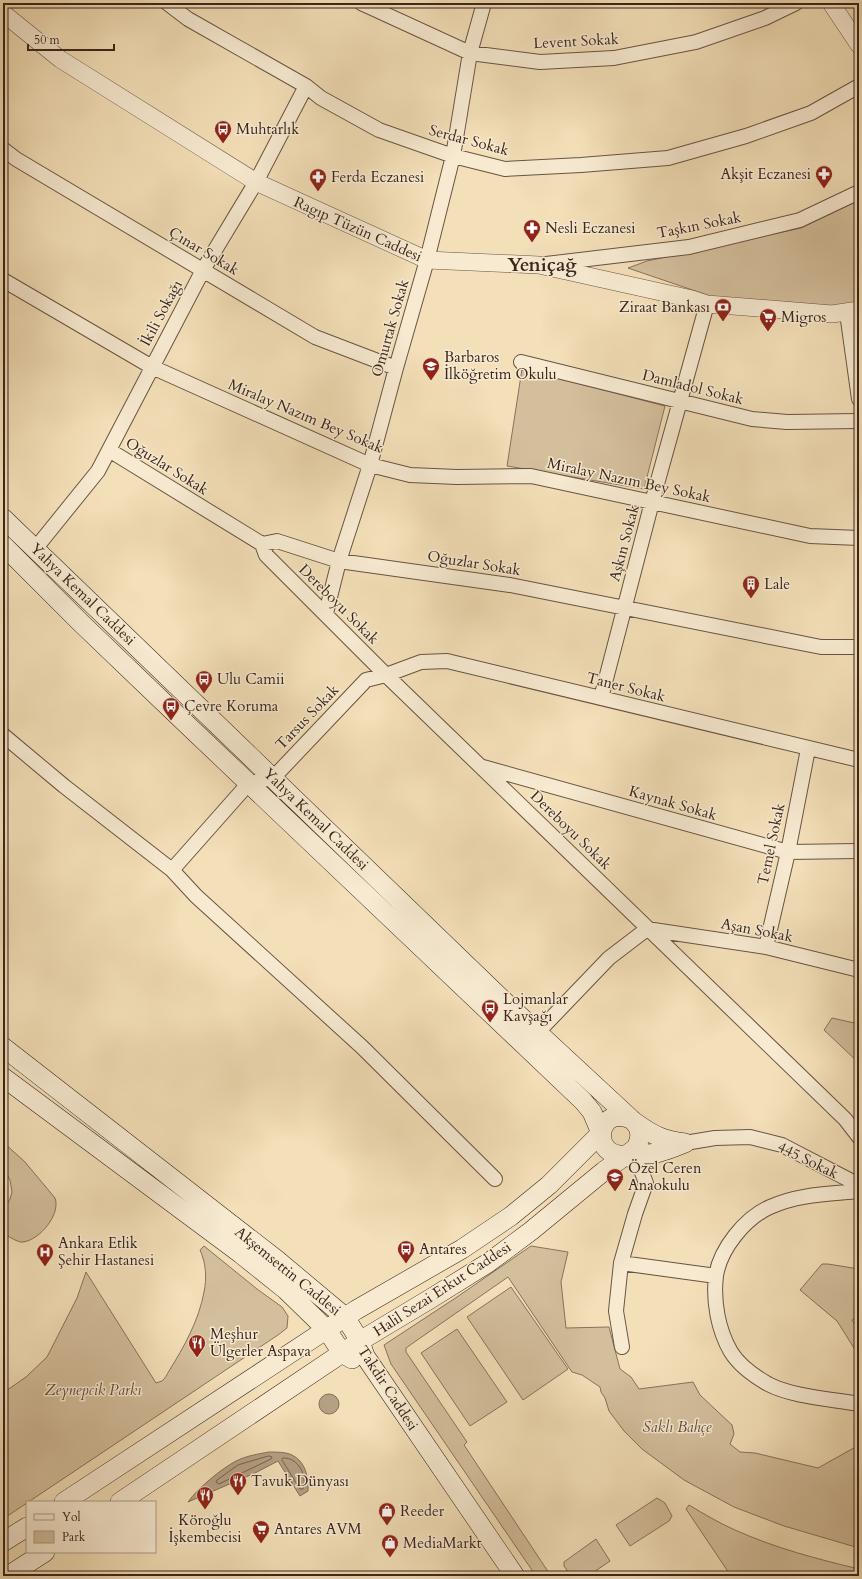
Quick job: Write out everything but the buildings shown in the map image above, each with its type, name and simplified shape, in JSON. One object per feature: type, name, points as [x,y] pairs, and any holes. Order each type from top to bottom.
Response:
[{"type":"main road","name":"Yahya Kemal Caddesi","points":[[3,518],[537,1033],[633,1121]]},
{"type":"main road","name":"Yahya Kemal Caddesi","points":[[3,545],[92,633],[583,1101],[592,1112],[602,1133]]},
{"type":"main road","name":"Akşemsettin Caddesi","points":[[3,1047],[281,1263],[344,1317],[326,1330],[294,1297],[247,1259],[3,1077]]},
{"type":"main road","name":"Halil Sezai Erkut Caddesi","points":[[619,1116],[633,1121],[639,1129],[639,1142],[628,1153],[531,1231],[488,1262],[360,1341],[344,1317],[462,1249],[511,1216],[549,1185],[602,1133],[603,1127],[613,1118],[619,1116]]},
{"type":"main road","name":"445 Sokak","points":[[633,1121],[652,1135],[685,1143]]},
{"type":"main road","points":[[602,1133],[601,1139],[607,1150],[613,1154],[628,1153]]},
{"type":"main road","name":"445 Sokak","points":[[628,1153],[644,1155],[663,1152],[685,1143]]},
{"type":"main road","points":[[66,1501],[326,1330],[342,1353],[121,1501]]},
{"type":"main road","name":"Takdir Caddesi","points":[[499,1576],[356,1362],[342,1353],[360,1341],[365,1356],[515,1576]]},
{"type":"main road","points":[[3,1542],[26,1528]]},
{"type":"main road","points":[[8,1576],[43,1553]]},
{"type":"street","name":"Serdar Sokak","points":[[167,3],[188,19],[306,86],[321,98],[379,130],[453,156],[505,169],[668,158],[746,136],[811,113],[859,86]]},
{"type":"street","name":"Levent Sokak","points":[[361,3],[470,53],[540,62],[614,58],[696,42],[765,18],[796,3]]},
{"type":"street","name":"Omurtak Sokak","points":[[326,613],[339,561],[370,465],[427,260],[453,156],[470,53],[484,3]]},
{"type":"street","points":[[831,3],[859,45]]},
{"type":"street","name":"Ragıp Tüzün Caddesi","points":[[3,13],[60,59],[256,182],[427,260],[539,265],[692,299],[707,304],[832,314],[853,312]]},
{"type":"street","name":"İkili Sokağı","points":[[35,549],[98,471],[203,270],[256,182],[306,86]]},
{"type":"street","name":"Çınar Sokak","points":[[3,149],[23,163],[315,336],[396,368]]},
{"type":"street","name":"Taşkın Sokak","points":[[539,265],[689,247],[800,220],[859,192]]},
{"type":"street","name":"Miralay Nazım Bey Sokak","points":[[3,280],[152,367],[370,465],[410,475],[457,478],[531,476],[810,536],[859,538]]},
{"type":"street","name":"Aşkın Sokak","points":[[601,698],[652,502],[707,304]]},
{"type":"street","points":[[853,312],[859,399]]},
{"type":"street","name":"Damladol Sokak","points":[[521,362],[752,419],[787,422],[859,421]]},
{"type":"street","name":"Oğuzlar Sokak","points":[[109,450],[262,544],[277,541],[339,561],[510,585],[821,647],[859,647]]},
{"type":"street","name":"Dereboyu Sokak","points":[[262,544],[266,555],[326,613],[386,675],[845,1119],[859,1137]]},
{"type":"street","name":"Taner Sokak","points":[[386,675],[421,662],[447,661],[808,749],[859,760]]},
{"type":"street","name":"Tarsus Sokak","points":[[273,778],[366,680],[386,675]]},
{"type":"street","points":[[3,735],[64,786],[172,870],[196,896],[362,1047],[495,1179]]},
{"type":"street","name":"Temel Sokak","points":[[766,947],[788,852],[808,749]]},
{"type":"street","name":"Kaynak Sokak","points":[[481,767],[788,852],[859,851]]},
{"type":"street","points":[[172,870],[249,783],[273,778]]},
{"type":"street","points":[[537,1033],[609,958],[648,929]]},
{"type":"street","name":"Aşan Sokak","points":[[648,929],[766,947],[859,970]]},
{"type":"street","name":"445 Sokak","points":[[685,1143],[715,1138],[750,1137],[782,1145],[859,1185]]},
{"type":"street","points":[[622,1347],[616,1311],[620,1263],[646,1183],[641,1170],[632,1161],[628,1153]]},
{"type":"street","points":[[859,1191],[797,1198],[770,1207],[750,1219],[733,1237],[721,1259],[716,1276],[716,1305],[721,1330],[732,1353],[750,1372],[768,1384],[793,1393],[859,1404]]},
{"type":"street","points":[[620,1263],[716,1276]]},
{"type":"green space","points":[[859,200],[859,303],[832,308],[713,297],[628,268],[647,261],[801,228]]},
{"type":"green space","points":[[522,369],[665,406],[644,489],[507,466]]},
{"type":"green space","points":[[832,1018],[859,1024],[859,1063],[824,1030]]},
{"type":"green space","points":[[3,1142],[25,1162],[55,1198],[55,1211],[48,1225],[36,1237],[23,1242],[3,1234],[3,1212],[12,1192],[10,1180],[3,1168]]},
{"type":"green space","name":"Zeynepcik Parkı","points":[[204,1246],[257,1289],[282,1307],[288,1316],[287,1328],[30,1501],[26,1501],[26,1504],[3,1519],[3,1393],[26,1377],[47,1357],[77,1298],[86,1272],[156,1383],[162,1381],[166,1376],[185,1343],[199,1313],[205,1281],[205,1265],[200,1250]]},
{"type":"green space","name":"Saklı Bahçe","points":[[531,1246],[568,1252],[561,1282],[566,1328],[609,1327],[620,1369],[631,1377],[639,1389],[693,1382],[700,1395],[732,1425],[734,1434],[730,1444],[740,1452],[755,1453],[818,1468],[859,1445],[859,1548],[784,1526],[734,1507],[684,1480],[642,1449],[624,1431],[609,1411],[600,1387],[582,1375],[572,1372],[508,1277],[406,1348],[406,1352],[467,1442],[464,1445],[551,1576],[536,1576],[391,1364],[384,1345]]},
{"type":"green space","points":[[822,1264],[859,1269],[859,1315],[852,1320],[859,1331],[859,1356],[837,1321],[800,1290]]},
{"type":"green space","points":[[511,1287],[568,1369],[523,1400],[467,1317]]},
{"type":"green space","points":[[457,1329],[507,1402],[470,1426],[421,1353]]},
{"type":"green space","points":[[657,1498],[665,1503],[672,1516],[669,1521],[630,1546],[616,1525]]},
{"type":"green space","points":[[689,1505],[729,1527],[765,1542],[812,1557],[859,1569],[859,1576],[731,1576],[686,1509]]},
{"type":"green space","points":[[596,1539],[610,1561],[588,1576],[571,1576],[564,1566],[564,1562]]},
{"type":"water","points":[[329,1394],[336,1397],[339,1404],[336,1411],[329,1414],[322,1411],[319,1404],[322,1397]]},
{"type":"water","points":[[269,1452],[290,1454],[300,1461],[307,1475],[308,1491],[300,1496],[278,1461],[255,1473],[188,1502],[204,1485],[230,1464],[252,1455]]},
{"type":"place","name":"Muhtarlık","points":[[223,144]]},
{"type":"place","name":"Akşit Eczanesi","points":[[824,189]]},
{"type":"place","name":"Ferda Eczanesi","points":[[318,192]]},
{"type":"place","name":"Nesli Eczanesi","points":[[532,243]]},
{"type":"place","name":"Ziraat Bankası","points":[[723,322]]},
{"type":"place","name":"Migros","points":[[768,332]]},
{"type":"place","name":"Barbaros İlköğretim Okulu","points":[[431,381]]},
{"type":"place","name":"Lale","points":[[751,599]]},
{"type":"place","name":"Ulu Camii","points":[[204,694]]},
{"type":"place","name":"Çevre Koruma","points":[[171,721]]},
{"type":"place","name":"Lojmanlar Kavşağı","points":[[490,1023]]},
{"type":"place","name":"Özel Ceren Anaokulu","points":[[615,1192]]},
{"type":"place","name":"Antares","points":[[406,1264]]},
{"type":"place","name":"Ankara Etlik Şehir Hastanesi","points":[[45,1267]]},
{"type":"place","name":"Meşhur Ülgerler Aspava","points":[[197,1358]]},
{"type":"place","name":"Tavuk Dünyası","points":[[238,1496]]},
{"type":"place","name":"Köroğlu İşkembecisi","points":[[205,1510]]},
{"type":"place","name":"Reeder","points":[[387,1526]]},
{"type":"place","name":"Antares AVM","points":[[261,1544]]},
{"type":"place","name":"MediaMarkt","points":[[390,1558]]},
{"type":"district","name":"Yeniçağ","points":[[542,265]]}]
